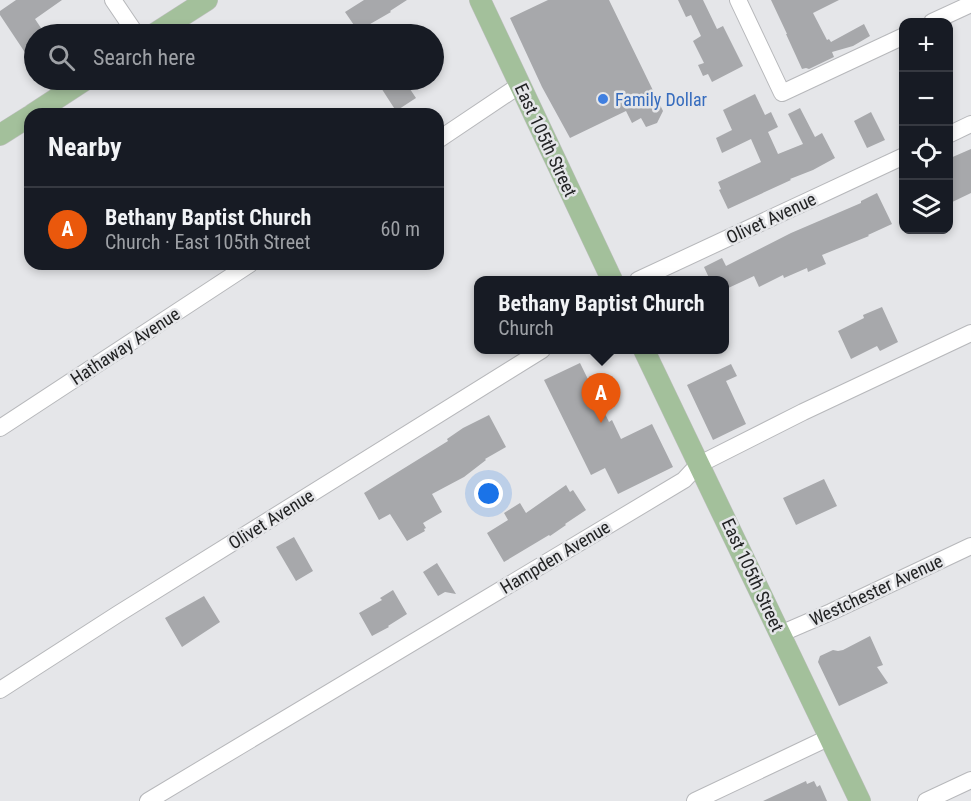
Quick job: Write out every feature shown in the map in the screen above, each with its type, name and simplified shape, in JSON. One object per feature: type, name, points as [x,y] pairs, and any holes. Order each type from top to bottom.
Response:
[{"type":"main road","points":[[170,24],[207,0]]},
{"type":"main road","name":"East 105th Street","points":[[480,0],[610,276]]},
{"type":"main road","points":[[42,108],[70,90]]},
{"type":"main road","points":[[0,135],[24,120]]},
{"type":"main road","name":"East 105th Street","points":[[646,354],[860,801]]},
{"type":"street","points":[[113,0],[129,24]]},
{"type":"street","points":[[738,0],[782,93],[899,38]]},
{"type":"street","points":[[941,18],[971,4]]},
{"type":"street","points":[[444,136],[520,84]]},
{"type":"street","points":[[953,133],[971,124]]},
{"type":"street","name":"Olivet Avenue","points":[[647,276],[899,158]]},
{"type":"street","name":"Hathaway Avenue","points":[[0,428],[241,270]]},
{"type":"street","name":"Hampden Avenue","points":[[148,801],[684,480],[698,465],[803,412],[971,333]]},
{"type":"street","name":"Olivet Avenue","points":[[0,690],[536,354]]},
{"type":"street","name":"Westchester Avenue","points":[[780,634],[971,546]]},
{"type":"street","points":[[695,801],[830,737]]},
{"type":"street","points":[[927,801],[971,780]]},
{"type":"building","points":[[16,0],[62,0],[35,19],[38,24],[24,24],[24,51],[0,15],[0,11]]},
{"type":"building","points":[[364,0],[407,0],[370,24],[353,24],[345,12]]},
{"type":"building","points":[[548,0],[609,0],[663,111],[657,123],[646,127],[641,118],[632,123],[626,111],[570,138],[542,87],[510,18]]},
{"type":"building","points":[[678,0],[703,0],[717,29],[723,26],[743,66],[712,82],[708,74],[703,76],[698,65],[704,63],[693,41],[701,36],[691,15],[686,17]]},
{"type":"building","points":[[771,0],[839,0],[813,13],[827,40],[831,42],[864,24],[870,36],[853,46],[832,52],[834,57],[809,69],[802,69]]},
{"type":"building","points":[[382,90],[411,90],[416,98],[401,108],[394,108]]},
{"type":"building","points":[[755,94],[765,115],[771,112],[778,127],[768,132],[778,154],[803,144],[788,114],[800,108],[815,137],[822,133],[835,158],[728,209],[719,190],[721,189],[718,182],[761,162],[751,139],[722,153],[716,138],[732,130],[723,110]]},
{"type":"building","points":[[871,112],[885,140],[867,148],[854,121]]},
{"type":"building","points":[[971,149],[971,193],[953,202],[953,180],[953,157]]},
{"type":"building","points":[[877,193],[892,224],[822,255],[826,264],[808,272],[807,268],[784,278],[783,275],[759,287],[754,276],[729,288],[729,276],[708,276],[704,267],[722,258],[726,266],[791,233],[861,203]]},
{"type":"building","points":[[882,307],[898,342],[880,351],[877,346],[851,359],[838,331],[864,318],[863,315]]},
{"type":"building","points":[[580,363],[609,422],[612,420],[621,439],[652,424],[673,467],[618,494],[605,468],[591,475],[544,380]]},
{"type":"building","points":[[731,364],[737,376],[726,381],[746,424],[713,440],[687,385]]},
{"type":"building","points":[[489,415],[506,447],[485,459],[464,477],[432,494],[442,512],[423,523],[425,531],[407,541],[390,514],[379,520],[364,493],[448,441],[447,439],[463,428]]},
{"type":"building","points":[[824,479],[837,506],[796,525],[783,498]]},
{"type":"building","points":[[566,485],[570,492],[573,490],[586,510],[550,536],[504,562],[487,533],[508,520],[504,513],[520,503],[526,513]]},
{"type":"building","points":[[294,537],[313,571],[296,581],[276,547]]},
{"type":"building","points":[[437,563],[456,594],[445,592],[438,596],[423,572]]},
{"type":"building","points":[[393,590],[407,614],[372,636],[359,613],[382,600],[380,598]]},
{"type":"building","points":[[204,596],[220,622],[182,647],[165,618]]},
{"type":"building","points":[[870,636],[883,665],[877,667],[888,683],[839,706],[818,662],[820,656],[833,650],[843,650]]},
{"type":"building","points":[[806,781],[807,784],[814,781],[817,787],[820,785],[827,801],[763,801]]},
{"type":"place","name":"Family Dollar","points":[[603,99]]},
{"type":"place","name":"Bethany Baptist Church","points":[[601,423]]}]
